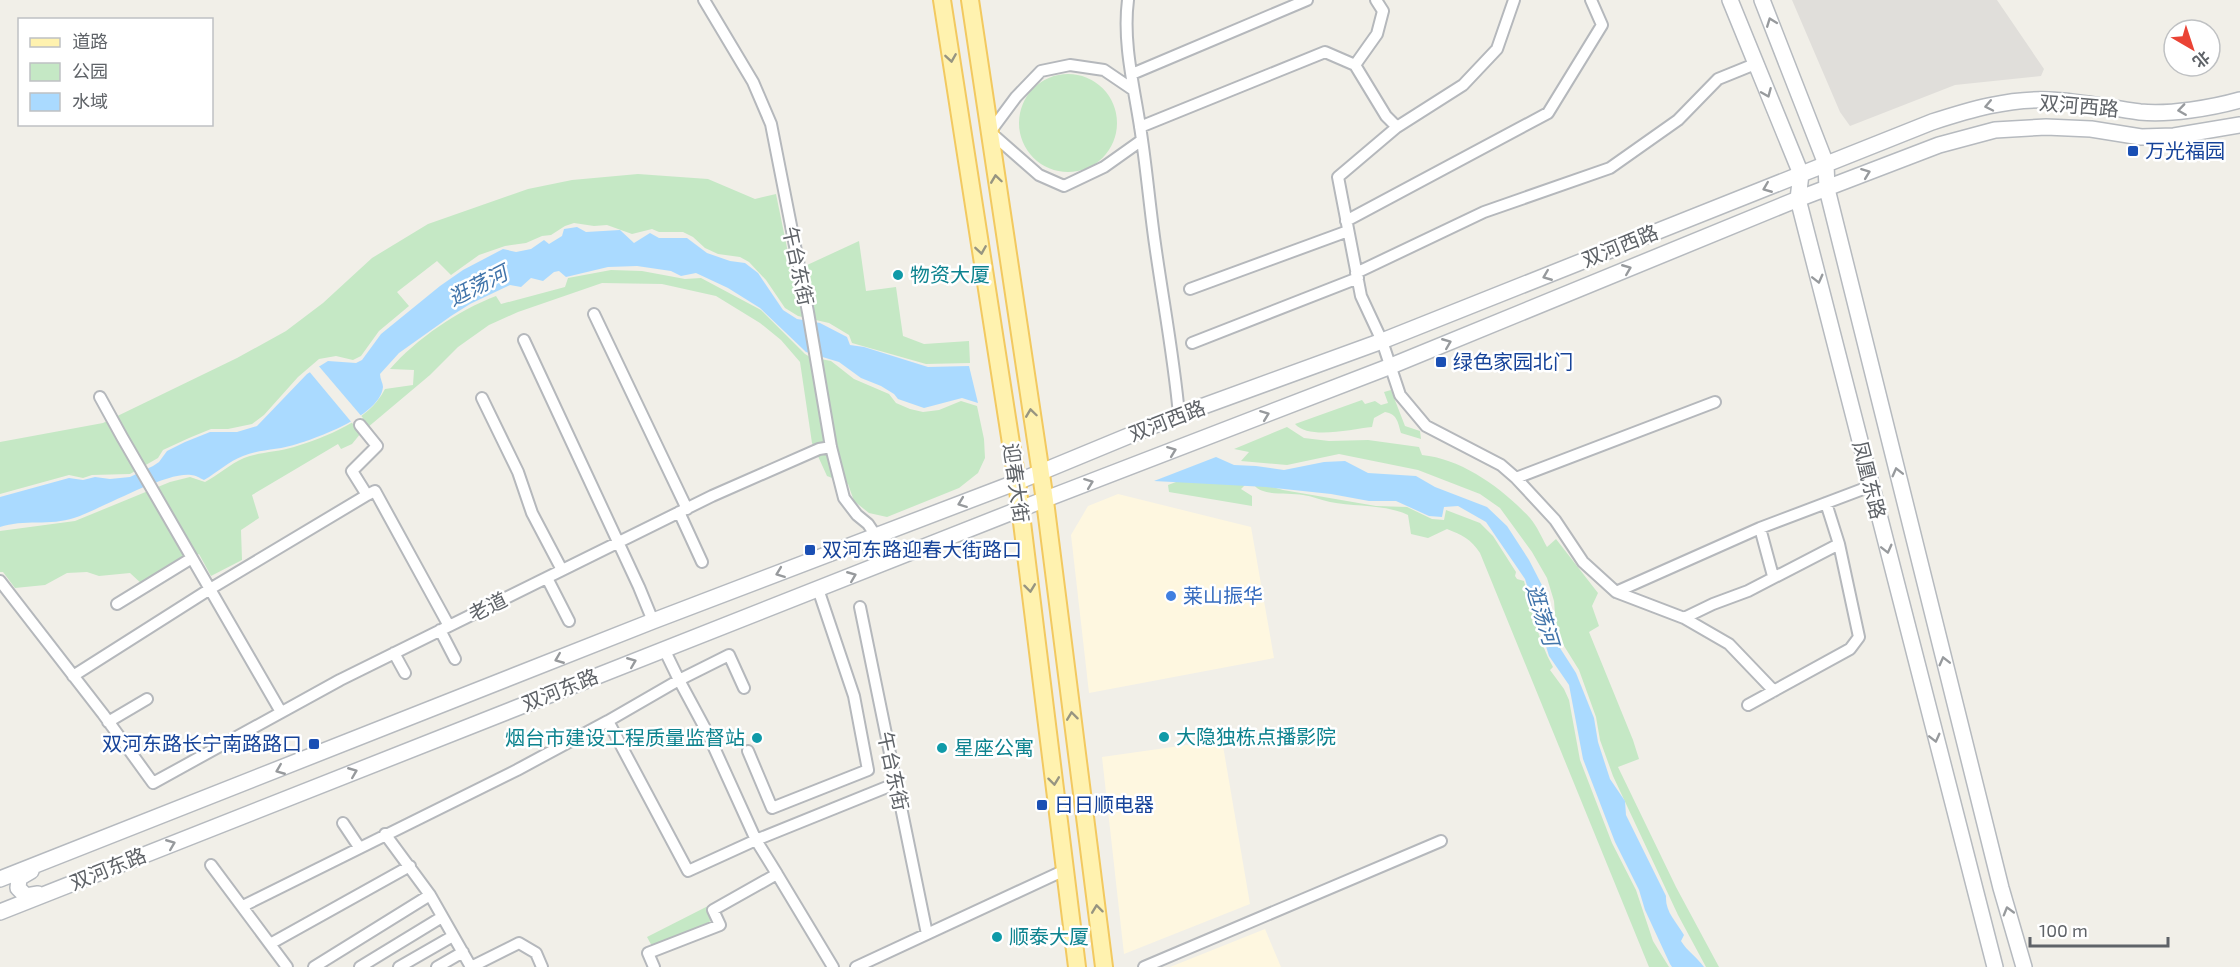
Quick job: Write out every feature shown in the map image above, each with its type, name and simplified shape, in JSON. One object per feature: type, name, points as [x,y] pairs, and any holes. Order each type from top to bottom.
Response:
[{"type":"main road","name":"迎春大街","points":[[942,0],[1017,482],[1077,967]]},
{"type":"main road","name":"迎春大街","points":[[970,0],[1045,501],[1104,967]]},
{"type":"street","name":"午台东街","points":[[704,0],[753,82],[771,124],[808,312],[831,447],[844,498],[876,536]]},
{"type":"street","points":[[1128,0],[1125,21],[1132,89],[1140,127],[1155,245],[1175,364],[1179,415]]},
{"type":"street","points":[[1132,74],[1307,0]]},
{"type":"street","points":[[1355,65],[1377,34],[1383,10],[1376,0]]},
{"type":"street","points":[[1514,0],[1497,49],[1463,85],[1397,128],[1338,177],[1361,296],[1382,341],[1400,395],[1426,426],[1500,465],[1516,478],[1555,520],[1582,562],[1616,592],[1684,618],[1729,644],[1774,692]]},
{"type":"street","points":[[1190,289],[1347,226],[1548,113],[1602,26],[1591,0]]},
{"type":"street","name":"凤凰东路","points":[[1730,0],[1801,174],[1798,199],[1995,967]]},
{"type":"street","name":"凤凰东路","points":[[1762,0],[1826,164],[1827,189],[1987,831],[2024,967]]},
{"type":"street","points":[[1140,127],[1325,52],[1355,65],[1386,116],[1397,128]]},
{"type":"street","points":[[1132,89],[1104,70],[1070,64],[1041,71],[990,132],[1039,175],[1064,186],[1104,167],[1142,140]]},
{"type":"street","points":[[1192,343],[1357,275],[1484,212],[1610,168],[1678,120],[1718,79],[1755,64]]},
{"type":"street","name":"双河西路","points":[[1017,482],[1179,415],[1382,341],[1952,115],[2002,104],[2047,100],[2142,112],[2172,111],[2240,100]]},
{"type":"street","name":"双河西路","points":[[1020,509],[1391,366],[1798,199],[1939,145],[1995,130],[2057,128],[2152,137],[2174,136],[2240,125]]},
{"type":"street","points":[[594,314],[683,511],[702,562]]},
{"type":"street","points":[[524,340],[653,621]]},
{"type":"street","points":[[100,397],[281,712]]},
{"type":"street","points":[[482,398],[518,472],[532,513],[562,570]]},
{"type":"street","points":[[1516,478],[1715,402]]},
{"type":"street","points":[[360,425],[378,446],[352,471],[367,495]]},
{"type":"street","name":"老道","points":[[108,722],[153,783],[394,653],[683,511],[819,449],[831,447]]},
{"type":"street","name":"双河东路","points":[[0,879],[653,621],[1017,482]]},
{"type":"street","points":[[1616,592],[1760,528],[1871,486]]},
{"type":"street","points":[[73,676],[210,589],[375,491],[445,628],[455,659]]},
{"type":"street","points":[[1748,705],[1850,649],[1859,637],[1839,544],[1826,503]]},
{"type":"street","name":"双河东路","points":[[0,912],[1020,509]]},
{"type":"street","points":[[1760,528],[1773,576]]},
{"type":"street","points":[[1684,618],[1748,591],[1773,576],[1839,544]]},
{"type":"street","points":[[117,604],[192,558]]},
{"type":"street","points":[[547,578],[569,621]]},
{"type":"street","points":[[0,581],[108,722],[147,699]]},
{"type":"street","points":[[748,751],[772,808],[868,770],[854,696],[818,589]]},
{"type":"street","name":"午台东街","points":[[860,607],[927,934]]},
{"type":"street","points":[[664,649],[707,732],[756,840],[833,967]]},
{"type":"street","points":[[394,653],[405,673]]},
{"type":"street","points":[[243,906],[517,770],[679,680],[729,655],[744,688]]},
{"type":"street","points":[[608,721],[688,871],[756,840],[887,787]]},
{"type":"street","points":[[343,823],[359,847]]},
{"type":"street","points":[[385,834],[430,895],[471,967],[519,943],[536,953],[542,967]]},
{"type":"street","points":[[1144,967],[1441,841]]},
{"type":"street","points":[[50,861],[19,878],[18,888],[26,896],[60,888]]},
{"type":"street","points":[[211,865],[287,967]]},
{"type":"street","points":[[270,944],[410,866]]},
{"type":"street","points":[[856,967],[1065,870]]},
{"type":"street","points":[[654,967],[648,953],[720,925],[713,910],[777,874]]},
{"type":"street","points":[[314,967],[430,895]]},
{"type":"street","points":[[360,967],[442,917]]},
{"type":"street","points":[[399,967],[453,936]]},
{"type":"street","points":[[437,967],[462,952]]},
{"type":"shaded area","points":[[1792,0],[1997,0],[2044,69],[2041,76],[1955,85],[1850,126],[1840,112]]},
{"type":"shaded area","name":"莱山振华","points":[[1118,494],[1251,527],[1274,658],[1089,693],[1071,535],[1088,506]]},
{"type":"shaded area","points":[[1222,740],[1250,904],[1124,954],[1102,757]]},
{"type":"shaded area","points":[[1265,929],[1281,967],[1170,967]]},
{"type":"green space","points":[[1068,74],[1087,78],[1102,89],[1113,104],[1117,123],[1113,142],[1102,157],[1087,168],[1068,172],[1049,168],[1034,157],[1023,142],[1019,123],[1023,104],[1034,89],[1049,78]]},
{"type":"green space","points":[[638,174],[708,179],[755,199],[776,194],[792,272],[859,241],[866,291],[896,287],[903,336],[924,344],[969,341],[970,363],[926,364],[852,343],[849,335],[829,323],[798,316],[785,308],[766,280],[749,262],[740,257],[718,254],[705,248],[693,237],[683,232],[659,232],[652,229],[632,234],[607,225],[574,223],[551,235],[479,255],[451,275],[437,261],[397,292],[409,306],[379,331],[361,356],[353,360],[336,356],[319,359],[298,377],[264,415],[252,424],[228,429],[211,429],[189,438],[163,450],[158,458],[130,474],[92,475],[83,478],[69,475],[0,494],[0,442],[103,423],[237,358],[286,331],[323,303],[372,258],[428,224],[528,189],[572,180]]},
{"type":"green space","points":[[611,270],[642,271],[685,279],[701,278],[761,310],[805,354],[831,361],[854,379],[889,394],[896,403],[910,409],[923,412],[939,410],[961,401],[977,406],[984,439],[985,458],[978,473],[959,488],[887,517],[869,513],[854,501],[848,484],[827,476],[812,443],[800,362],[781,340],[760,323],[716,296],[662,284],[602,283],[518,312],[489,325],[458,347],[430,375],[361,433],[352,444],[341,449],[338,444],[252,495],[259,518],[241,530],[242,560],[211,576],[199,554],[143,585],[130,573],[99,576],[87,572],[67,573],[45,585],[15,588],[3,572],[0,572],[0,531],[75,521],[170,482],[190,477],[205,482],[244,458],[294,447],[333,433],[369,410],[385,389],[413,385],[414,370],[390,369],[425,336],[453,317],[496,296],[501,304],[565,287],[568,278]]},
{"type":"green space","points":[[1391,390],[1405,426],[1420,431],[1421,439],[1401,433],[1395,417],[1385,412],[1374,418],[1372,427],[1343,431],[1310,432],[1295,424],[1362,400],[1365,404],[1375,401],[1381,405],[1388,403],[1384,392]]},
{"type":"green space","points":[[1287,427],[1304,438],[1329,441],[1368,440],[1419,447],[1422,455],[1452,462],[1467,469],[1508,496],[1530,518],[1547,547],[1556,539],[1598,593],[1592,606],[1599,626],[1589,632],[1639,759],[1618,767],[1676,887],[1719,967],[1706,967],[1678,915],[1613,776],[1600,740],[1596,717],[1579,670],[1561,641],[1556,627],[1554,601],[1547,578],[1532,552],[1500,508],[1480,494],[1418,470],[1339,454],[1287,465],[1241,461],[1249,452],[1234,449]]},
{"type":"green space","points":[[1184,479],[1246,479],[1283,490],[1376,506],[1407,507],[1432,519],[1444,520],[1446,510],[1480,523],[1493,536],[1516,572],[1517,579],[1524,581],[1539,636],[1553,667],[1550,670],[1569,700],[1580,760],[1612,843],[1636,890],[1653,941],[1669,967],[1649,967],[1480,553],[1473,544],[1447,529],[1428,538],[1411,534],[1408,515],[1399,511],[1340,504],[1303,495],[1270,493],[1254,485],[1246,484],[1241,489],[1252,496],[1252,506],[1169,492],[1168,485]]},
{"type":"green space","points":[[708,906],[715,919],[654,950],[647,937]]},
{"type":"water","name":"逛荡河","points":[[577,227],[586,232],[620,230],[634,243],[650,233],[659,238],[687,238],[707,253],[730,261],[745,263],[758,273],[783,310],[797,319],[820,323],[847,337],[850,345],[864,347],[928,367],[969,366],[978,403],[962,398],[924,408],[898,399],[894,394],[861,378],[839,362],[806,352],[760,308],[728,288],[696,273],[681,276],[671,271],[637,266],[608,267],[566,277],[559,271],[554,272],[543,281],[531,278],[521,287],[510,285],[451,316],[399,353],[380,374],[383,387],[372,407],[334,430],[290,446],[243,456],[204,480],[191,475],[165,479],[74,518],[0,527],[0,497],[69,478],[83,480],[95,477],[110,479],[130,477],[153,466],[167,451],[185,442],[210,432],[237,432],[257,426],[307,374],[328,361],[356,363],[362,360],[381,334],[463,270],[503,249],[516,252],[531,249],[544,240],[549,244],[562,236],[564,229]]},
{"type":"water","name":"逛荡河","points":[[1216,457],[1234,465],[1284,470],[1324,462],[1345,461],[1368,473],[1416,476],[1435,487],[1487,507],[1507,526],[1529,560],[1548,597],[1554,634],[1576,673],[1594,718],[1598,742],[1610,779],[1625,801],[1626,815],[1666,896],[1669,912],[1684,935],[1681,941],[1704,967],[1672,967],[1670,964],[1645,910],[1639,890],[1615,842],[1583,759],[1569,685],[1549,656],[1525,579],[1486,522],[1458,506],[1444,507],[1442,517],[1429,516],[1396,501],[1369,501],[1331,494],[1266,487],[1154,481]]},
{"type":"pier","points":[[317,364],[363,418],[353,424],[308,370]]},
{"type":"place","name":"万光福园","points":[[2133,151]]},
{"type":"place","name":"物资大厦","points":[[898,275]]},
{"type":"place","name":"绿色家园北门","points":[[1441,362]]},
{"type":"place","name":"双河东路迎春大街路口","points":[[810,550]]},
{"type":"place","name":"莱山振华","points":[[1171,596]]},
{"type":"place","name":"大隐独栋点播影院","points":[[1164,737]]},
{"type":"place","name":"烟台市建设工程质量监督站","points":[[757,738]]},
{"type":"place","name":"双河东路长宁南路路口","points":[[314,744]]},
{"type":"place","name":"星座公寓","points":[[942,748]]},
{"type":"place","name":"日日顺电器","points":[[1042,805]]},
{"type":"place","name":"顺泰大厦","points":[[997,937]]}]
